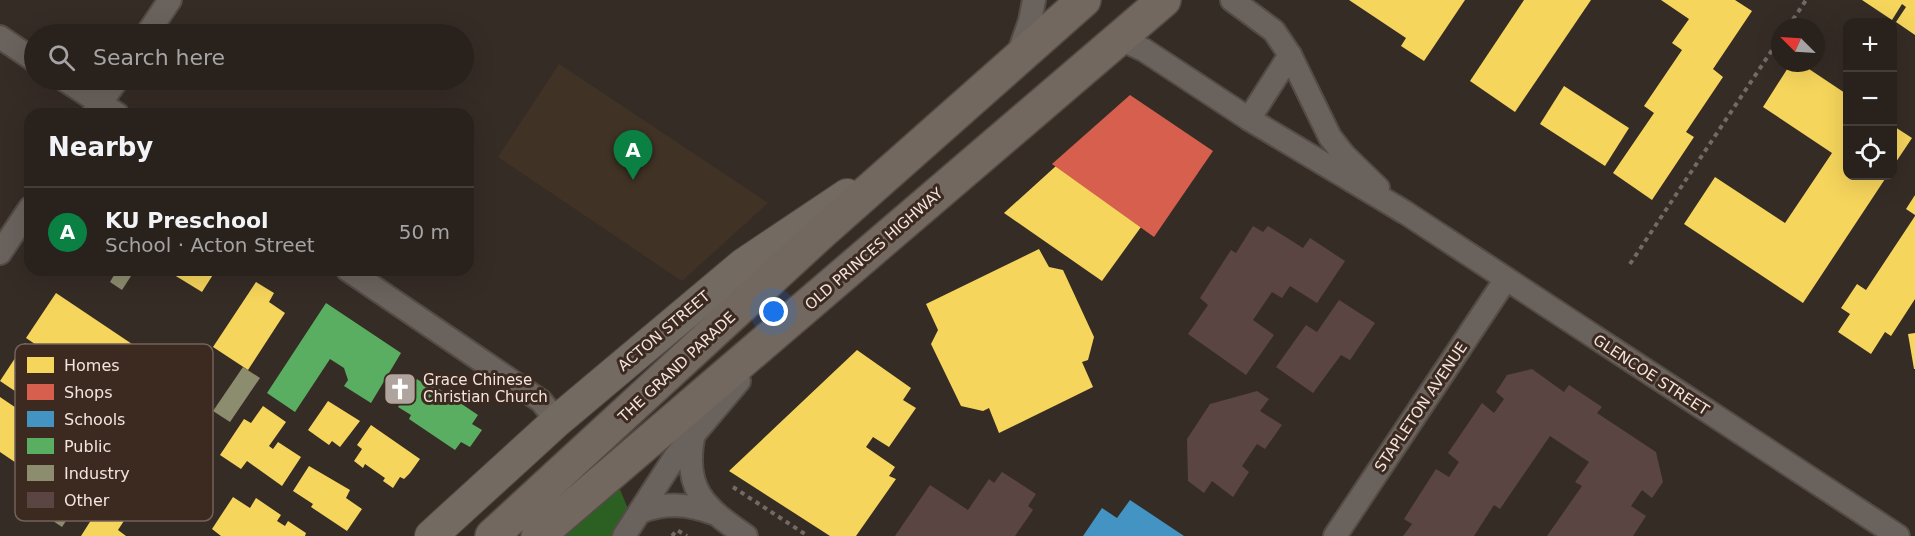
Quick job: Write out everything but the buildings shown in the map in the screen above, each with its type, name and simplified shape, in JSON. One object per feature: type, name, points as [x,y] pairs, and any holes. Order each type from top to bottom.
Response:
[{"type":"main road","points":[[927,140],[1084,0]]},
{"type":"main road","points":[[927,140],[1000,90],[1102,0]]},
{"type":"main road","name":"OLD PRINCES HIGHWAY","points":[[808,306],[1164,0]]},
{"type":"main road","name":"THE GRAND PARADE","points":[[492,536],[927,140]]},
{"type":"main road","points":[[538,536],[808,306]]},
{"type":"street","points":[[154,24],[170,0]]},
{"type":"street","points":[[1015,62],[1030,21],[1034,0]]},
{"type":"street","name":"GLENCOE STREET","points":[[1232,0],[1268,25],[1290,55],[1336,147],[1406,213]]},
{"type":"street","points":[[0,37],[24,53]]},
{"type":"street","name":"GLENCOE STREET","points":[[1118,38],[1158,58],[1249,119],[1406,213],[1898,536]]},
{"type":"street","points":[[1249,119],[1290,55]]},
{"type":"street","points":[[77,90],[100,108]]},
{"type":"street","points":[[104,108],[112,90]]},
{"type":"street","name":"ACTON STREET","points":[[431,536],[557,421],[744,264],[927,140]]},
{"type":"street","points":[[0,253],[24,217]]},
{"type":"street","points":[[357,276],[541,401],[557,421]]},
{"type":"street","name":"STAPLETON AVENUE","points":[[1335,536],[1506,279]]},
{"type":"street","name":"OLD PRINCES HIGHWAY","points":[[624,536],[694,433],[808,306]]},
{"type":"street","points":[[694,433],[690,460],[694,478],[701,496],[713,513]]},
{"type":"street","points":[[640,512],[668,505],[697,508],[713,513],[746,536]]},
{"type":"path","points":[[1794,18],[1806,0]]},
{"type":"path","points":[[1630,264],[1771,52]]},
{"type":"path","points":[[733,487],[808,536]]},
{"type":"shaded area","points":[[559,64],[768,203],[682,281],[498,157]]},
{"type":"green space","points":[[619,487],[628,509],[614,536],[563,536]]},
{"type":"place","name":"KU Preschool","points":[[633,180]]},
{"type":"place","name":"Grace Chinese Christian Church","points":[[400,389]]}]
